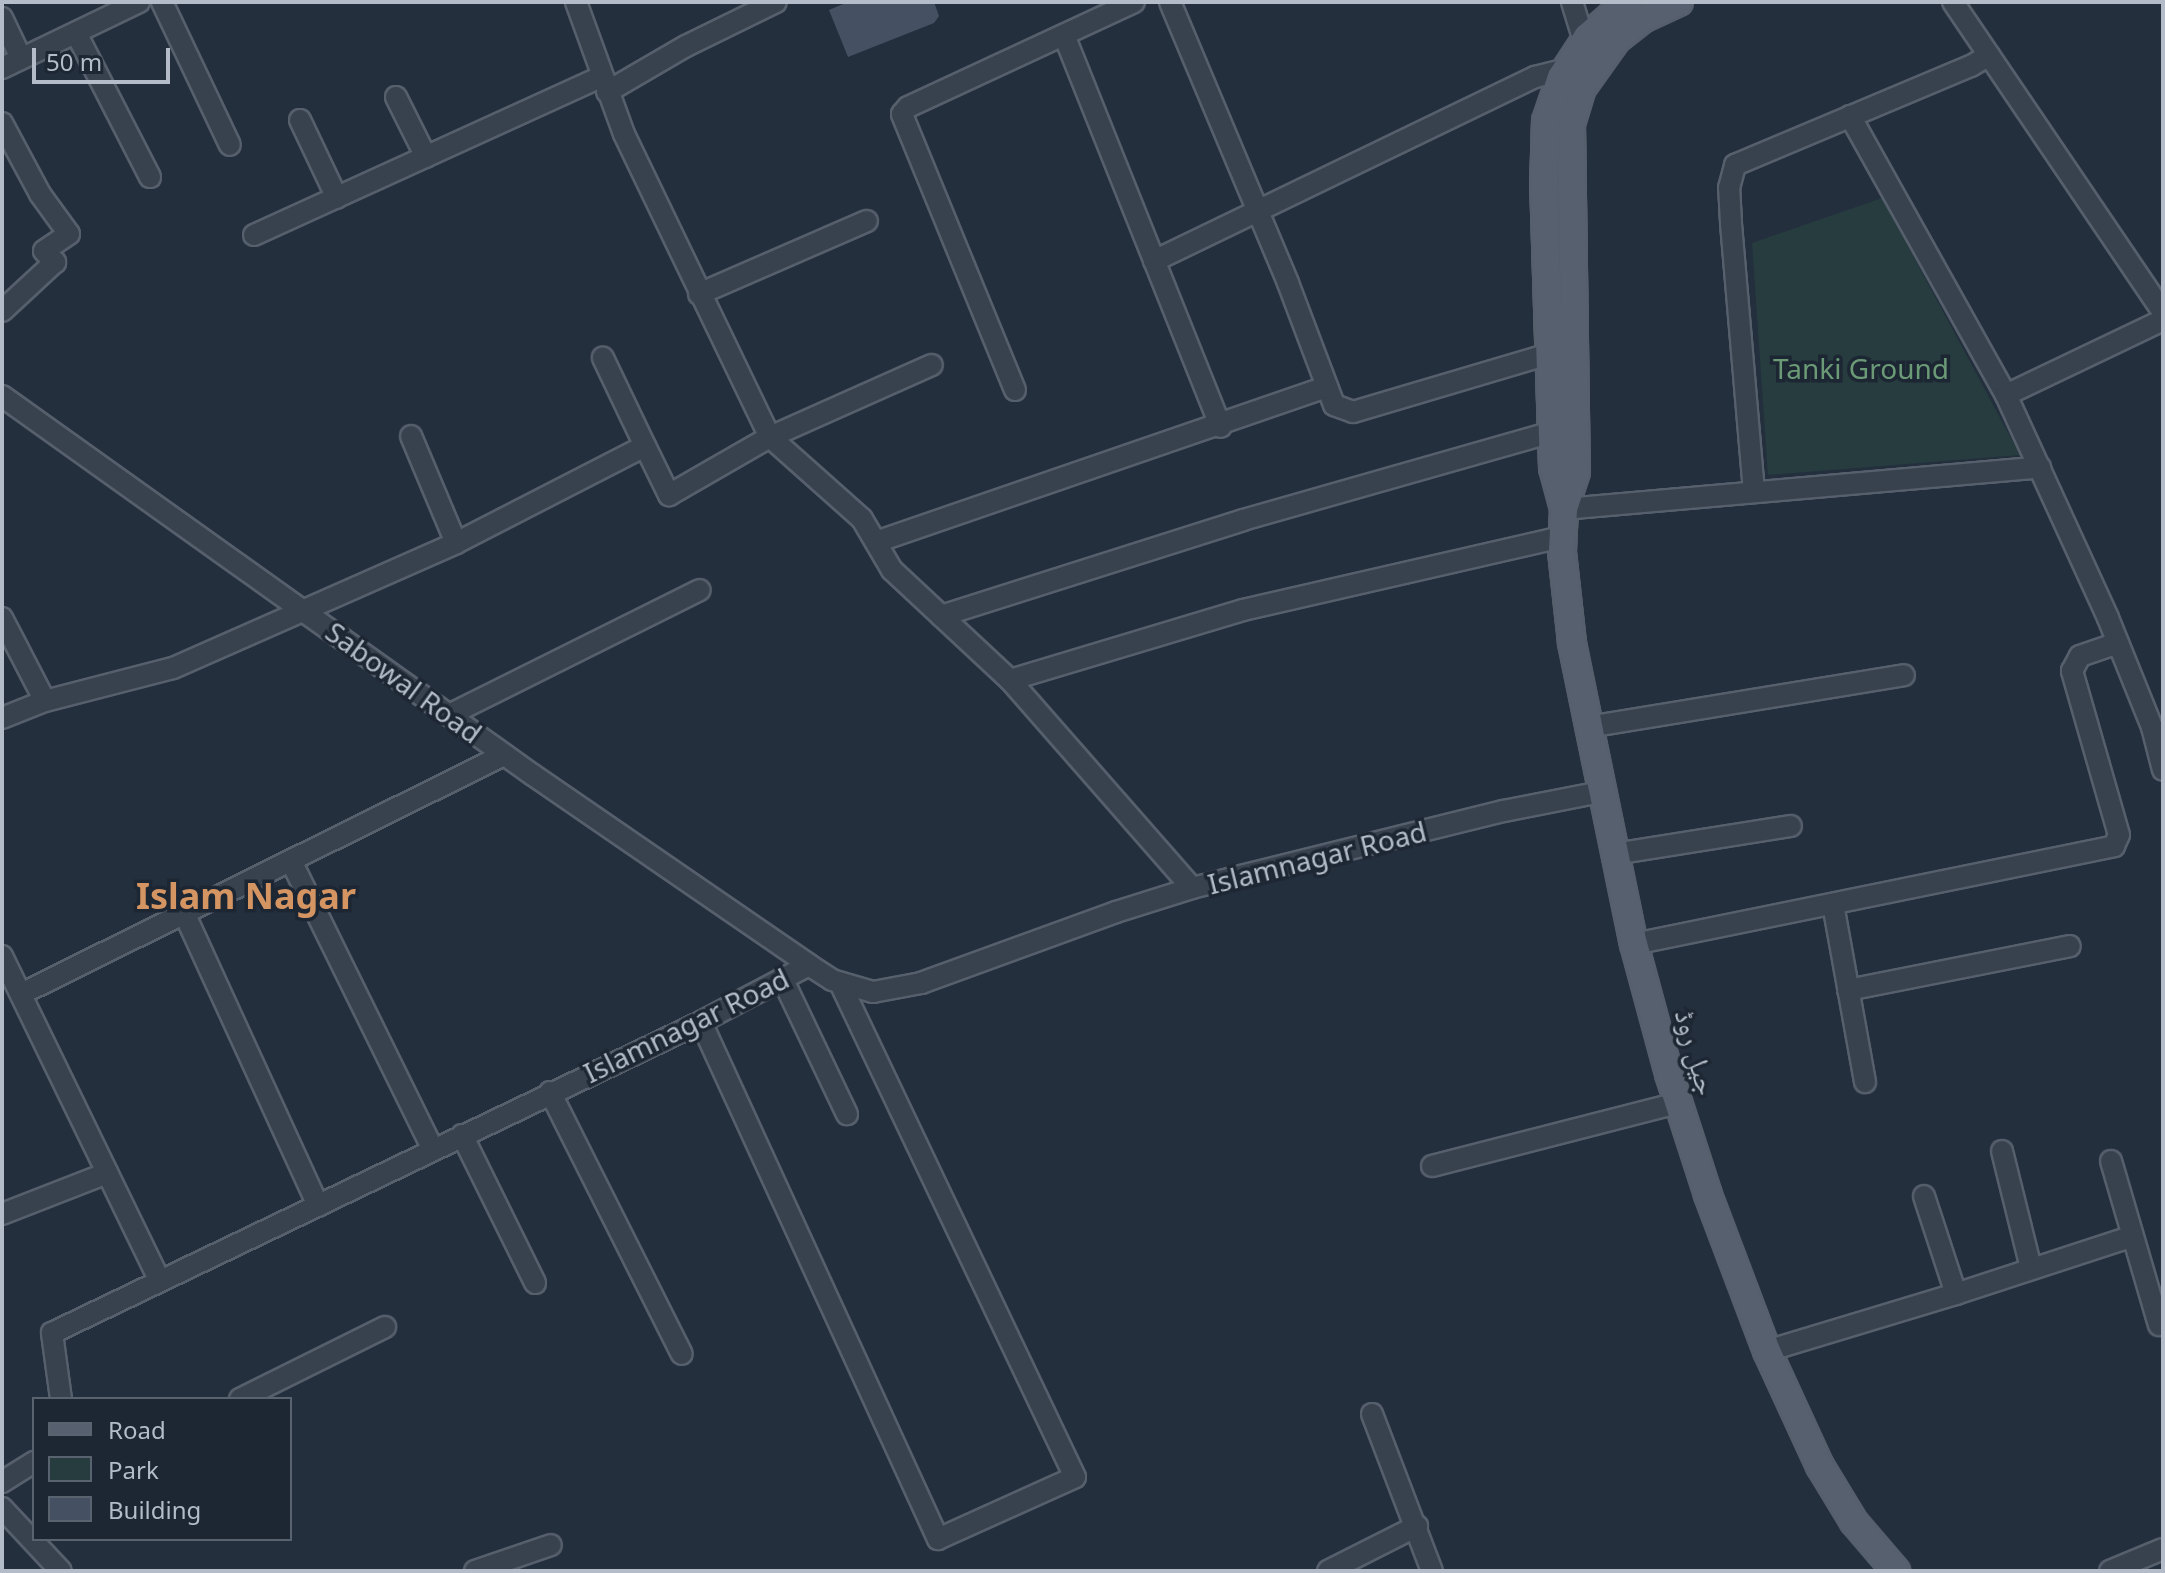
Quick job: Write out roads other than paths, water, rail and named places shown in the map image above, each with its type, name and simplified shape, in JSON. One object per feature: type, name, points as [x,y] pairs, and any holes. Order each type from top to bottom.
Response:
[{"type":"main road","points":[[1564,509],[1553,468],[1546,121],[1582,56],[1627,2]]},
{"type":"main road","points":[[1582,56],[1626,32],[1644,18],[1679,2]]},
{"type":"main road","points":[[1564,509],[1576,472],[1571,123],[1582,88],[1582,56]]},
{"type":"main road","name":"جیل روڈ","points":[[1564,509],[1563,537],[1572,643],[1588,727],[1634,944],[1678,1103],[1767,1351],[1820,1466],[1854,1522],[1896,1571]]},
{"type":"street","points":[[2,68],[139,2]]},
{"type":"street","points":[[162,2],[230,145]]},
{"type":"street","points":[[576,2],[604,84],[699,294],[770,437],[862,519],[892,570],[1010,680],[1192,888]]},
{"type":"street","points":[[254,235],[426,157],[604,84],[776,2]]},
{"type":"street","points":[[1015,390],[902,114],[908,107],[1134,2]]},
{"type":"street","points":[[1170,2],[1258,211],[1334,405],[1353,412],[1549,354]]},
{"type":"street","points":[[1154,261],[1582,56],[1572,2]]},
{"type":"street","points":[[1953,2],[2163,312]]},
{"type":"street","points":[[2,18],[21,58]]},
{"type":"street","points":[[76,33],[150,177]]},
{"type":"street","points":[[1064,35],[1221,427]]},
{"type":"street","points":[[1754,492],[1729,188],[1735,165],[1989,55]]},
{"type":"street","points":[[396,97],[426,157]]},
{"type":"street","points":[[1850,116],[2006,395],[2118,643],[2152,727],[2163,770]]},
{"type":"street","points":[[300,120],[337,198]]},
{"type":"street","points":[[2,311],[55,262],[44,251],[69,234],[40,194],[4,134]]},
{"type":"street","points":[[699,294],[867,221]]},
{"type":"street","points":[[2006,395],[2163,320]]},
{"type":"street","points":[[603,358],[669,495],[770,437],[932,365]]},
{"type":"street","points":[[876,542],[1221,427],[1327,387]]},
{"type":"street","name":"Sabowal Road","points":[[2,396],[504,755],[809,965]]},
{"type":"street","points":[[941,616],[1243,520],[1552,432]]},
{"type":"street","points":[[411,436],[456,543]]},
{"type":"street","points":[[2,718],[45,701],[173,668],[456,543],[645,446]]},
{"type":"street","points":[[1564,509],[2040,467]]},
{"type":"street","points":[[1010,680],[1243,610],[1563,537]]},
{"type":"street","points":[[449,715],[700,590]]},
{"type":"street","points":[[2,618],[45,701]]},
{"type":"street","points":[[1634,944],[2114,846],[2119,835],[2072,671],[2080,656],[2118,643]]},
{"type":"street","points":[[1588,727],[1904,675]]},
{"type":"street","points":[[21,994],[504,755]]},
{"type":"street","name":"Islamnagar Road","points":[[61,1397],[52,1333],[701,1022],[809,965],[840,983],[873,992],[921,983],[1116,912],[1192,888],[1504,811],[1601,792]]},
{"type":"street","points":[[1614,854],[1791,826]]},
{"type":"street","points":[[291,861],[433,1149]]},
{"type":"street","points":[[1833,904],[1865,1082]]},
{"type":"street","points":[[185,915],[318,1206]]},
{"type":"street","points":[[1848,990],[2070,946]]},
{"type":"street","points":[[4,964],[160,1281]]},
{"type":"street","points":[[782,978],[847,1114]]},
{"type":"street","points":[[701,1022],[938,1539],[1075,1477],[840,983]]},
{"type":"street","points":[[550,1092],[682,1354]]},
{"type":"street","points":[[1432,1166],[1678,1103]]},
{"type":"street","points":[[462,1135],[535,1283]]},
{"type":"street","points":[[2002,1151],[2031,1268]]},
{"type":"street","points":[[2111,1161],[2130,1237],[2159,1325]]},
{"type":"street","points":[[2,1214],[107,1173]]},
{"type":"street","points":[[1924,1196],[1956,1294]]},
{"type":"street","points":[[1767,1351],[2130,1237]]},
{"type":"street","points":[[264,1394],[385,1327]]},
{"type":"street","points":[[1372,1414],[1432,1571]]},
{"type":"street","points":[[2,1482],[32,1463]]},
{"type":"street","points":[[2,1508],[32,1540]]},
{"type":"street","points":[[1328,1571],[1417,1526]]},
{"type":"street","points":[[33,1541],[61,1571]]},
{"type":"street","points":[[475,1571],[551,1545]]},
{"type":"street","points":[[2110,1571],[2163,1549]]},
{"type":"district","name":"Islam Nagar","points":[[246,896]]},
{"type":"park label","name":"Tanki Ground","points":[[1861,368]]}]
